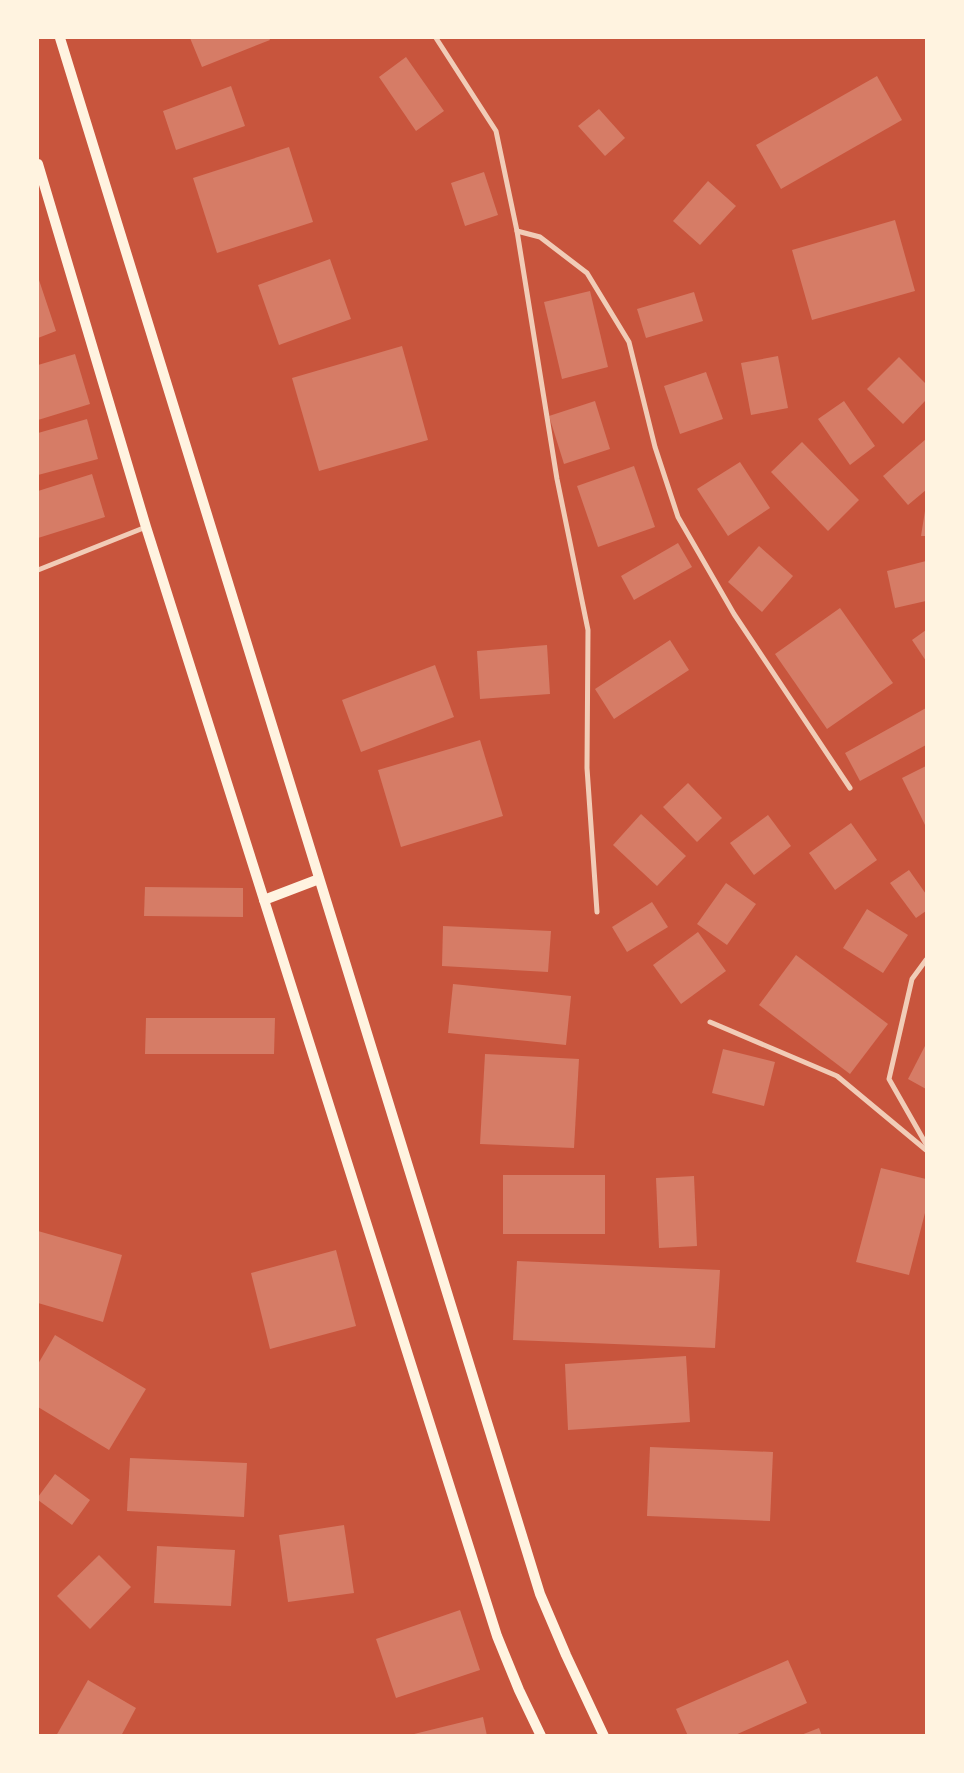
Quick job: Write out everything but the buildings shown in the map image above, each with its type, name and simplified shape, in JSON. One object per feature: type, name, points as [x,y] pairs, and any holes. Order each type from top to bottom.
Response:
[{"type":"main road","points":[[60,38],[540,1594],[604,1736]]},
{"type":"main road","points":[[38,164],[146,527],[497,1636],[519,1690],[541,1736]]},
{"type":"main road","points":[[264,900],[319,880]]},
{"type":"street","points":[[436,38],[496,130],[517,231],[557,479],[588,630],[587,768],[597,912]]},
{"type":"street","points":[[517,231],[540,237],[587,273],[629,342],[655,447],[678,517],[734,614],[850,788]]},
{"type":"street","points":[[38,570],[146,527]]},
{"type":"street","points":[[926,960],[912,979],[889,1079],[926,1144]]},
{"type":"street","points":[[710,1022],[837,1076],[926,1150]]}]
